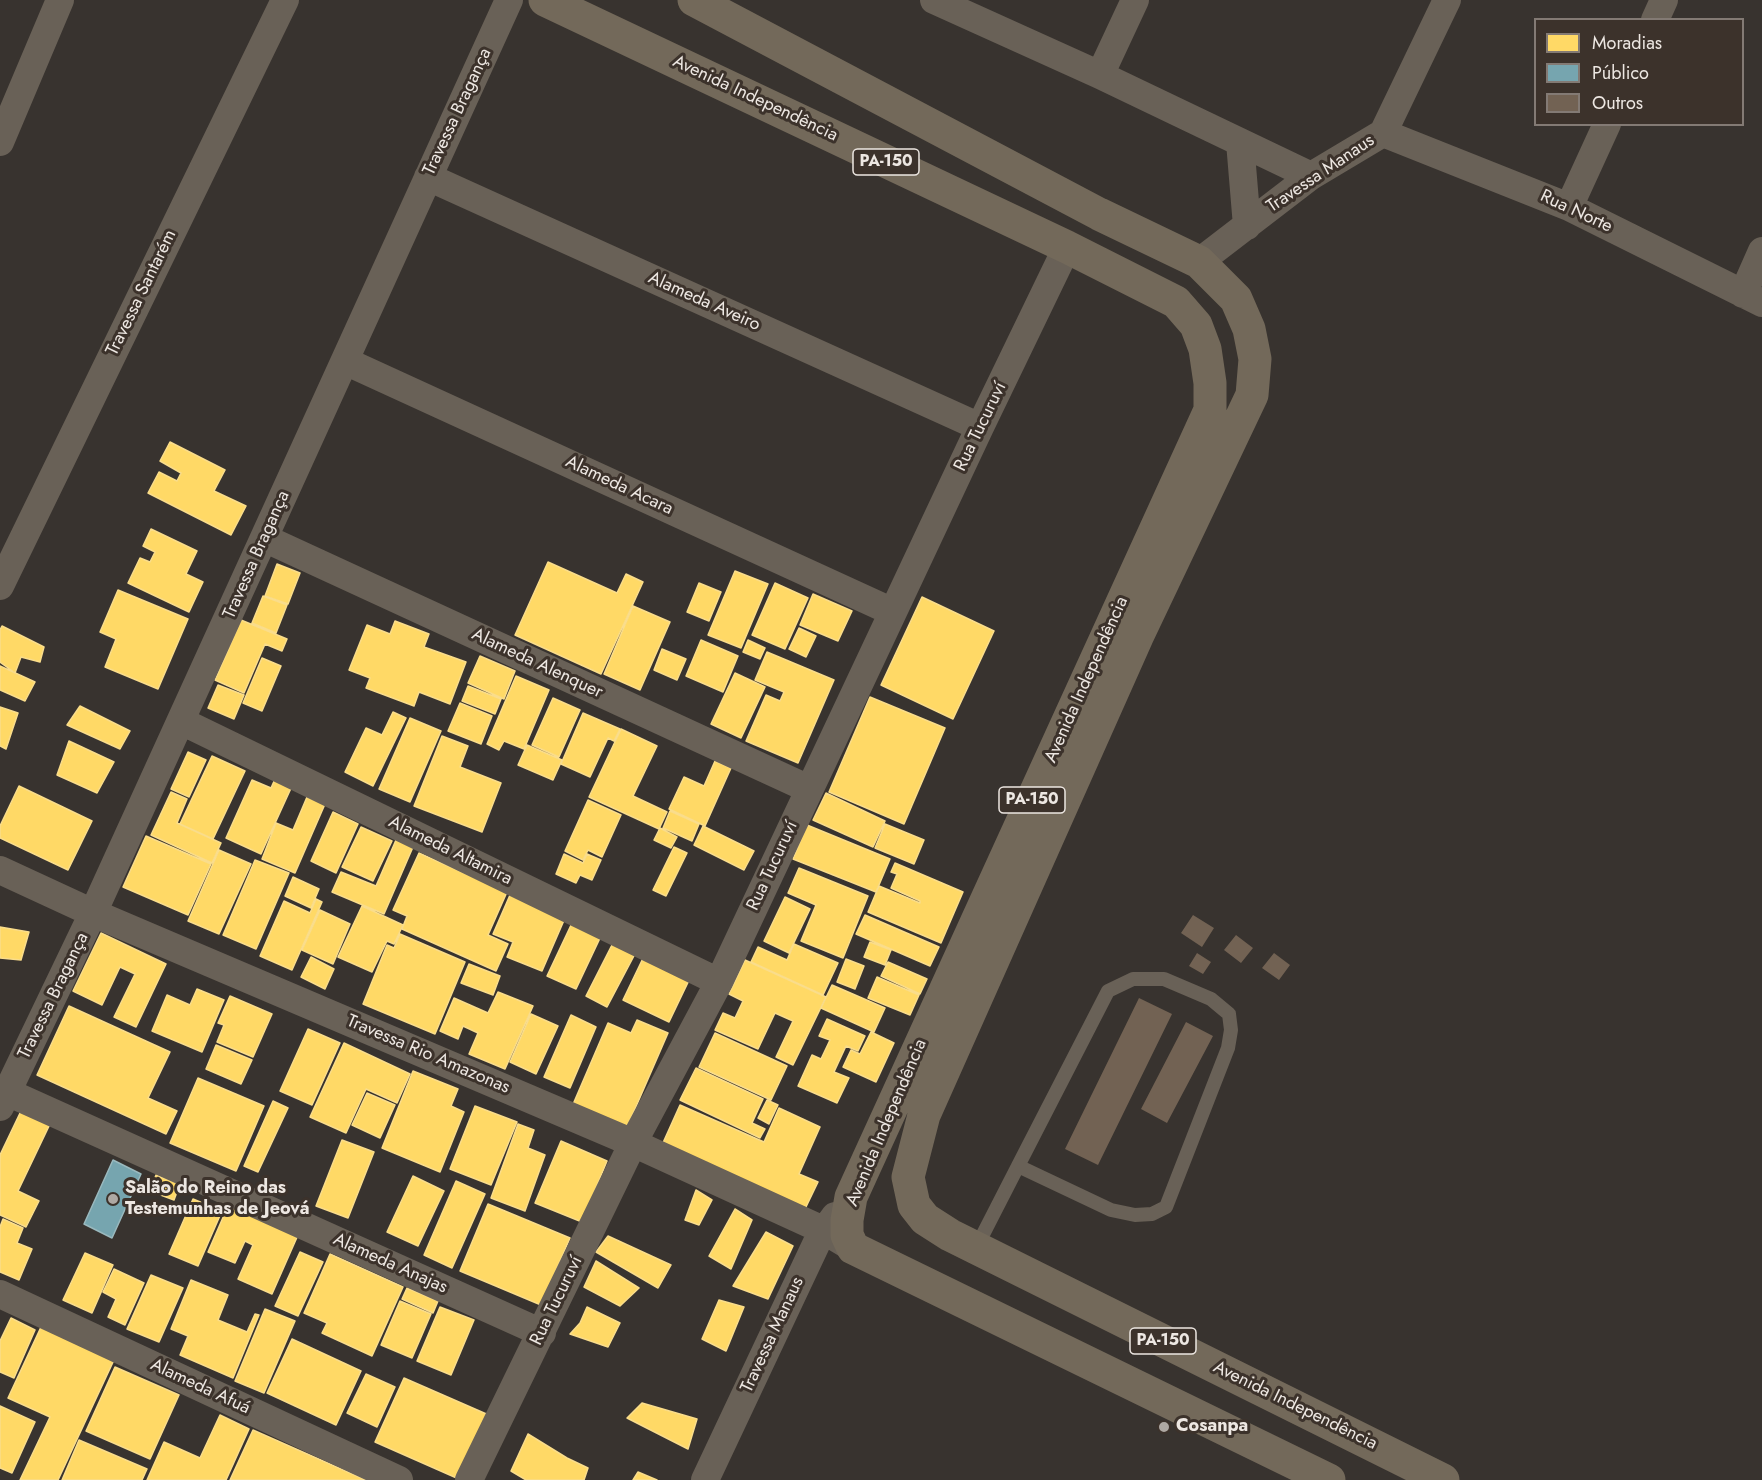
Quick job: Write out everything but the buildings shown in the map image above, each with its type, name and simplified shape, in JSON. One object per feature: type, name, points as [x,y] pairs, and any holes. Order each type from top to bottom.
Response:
[{"type":"main road","name":"Avenida Independência","points":[[545,0],[1067,247],[1176,302],[1196,325],[1205,349],[1210,383],[1210,410],[851,1197],[847,1235],[853,1248]]},
{"type":"main road","name":"Avenida Independência","points":[[694,0],[1089,208],[1199,262],[1236,299],[1249,329],[1254,359],[1252,395],[1137,637],[924,1115],[908,1177],[914,1205],[925,1219],[950,1235],[1443,1480]]},
{"type":"main road","name":"PA-150","points":[[853,1248],[1329,1480]]},
{"type":"street","points":[[0,142],[60,0]]},
{"type":"street","name":"Travessa Santarém","points":[[0,586],[285,0]]},
{"type":"street","name":"Travessa Bragança","points":[[4,1100],[93,913],[509,0]]},
{"type":"street","points":[[934,0],[1100,75],[1311,176]]},
{"type":"street","points":[[1100,75],[1135,0]]},
{"type":"street","name":"Travessa Manaus","points":[[1199,262],[1311,176],[1383,133],[1447,0]]},
{"type":"street","points":[[1656,18],[1664,0]]},
{"type":"street","points":[[1569,207],[1606,126]]},
{"type":"street","name":"Rua Norte","points":[[1383,133],[1569,207],[1753,299]]},
{"type":"street","points":[[1240,142],[1247,226]]},
{"type":"street","name":"Alameda Aveiro","points":[[428,177],[980,427]]},
{"type":"street","name":"Rua Tucuruví","points":[[469,1480],[633,1143],[719,982],[1067,247]]},
{"type":"street","points":[[1753,299],[1762,251]]},
{"type":"street","name":"Alameda Acara","points":[[345,361],[893,612]]},
{"type":"street","name":"Alameda Alenquer","points":[[264,538],[809,789]]},
{"type":"street","name":"Alameda Altamira","points":[[181,721],[719,982]]},
{"type":"street","name":"Travessa Rio Amazonas","points":[[0,870],[93,913],[633,1143],[823,1230],[853,1248]]},
{"type":"street","name":"Alameda Anajas","points":[[4,1100],[542,1333]]},
{"type":"street","name":"Travessa Manaus","points":[[705,1480],[823,1230],[851,1197]]},
{"type":"street","name":"Alameda Afuá","points":[[0,1294],[399,1480]]},
{"type":"lane","points":[[976,1248],[1018,1166],[1108,991],[1133,979],[1164,980],[1211,999],[1229,1014],[1232,1030],[1227,1048],[1166,1208],[1152,1214],[1135,1215],[1111,1210],[1018,1166]]},
{"type":"place","name":"Salão do Reino das Testemunhas de Jeová","points":[[113,1199]]},
{"type":"place","name":"Cosanpa","points":[[1164,1427]]}]
